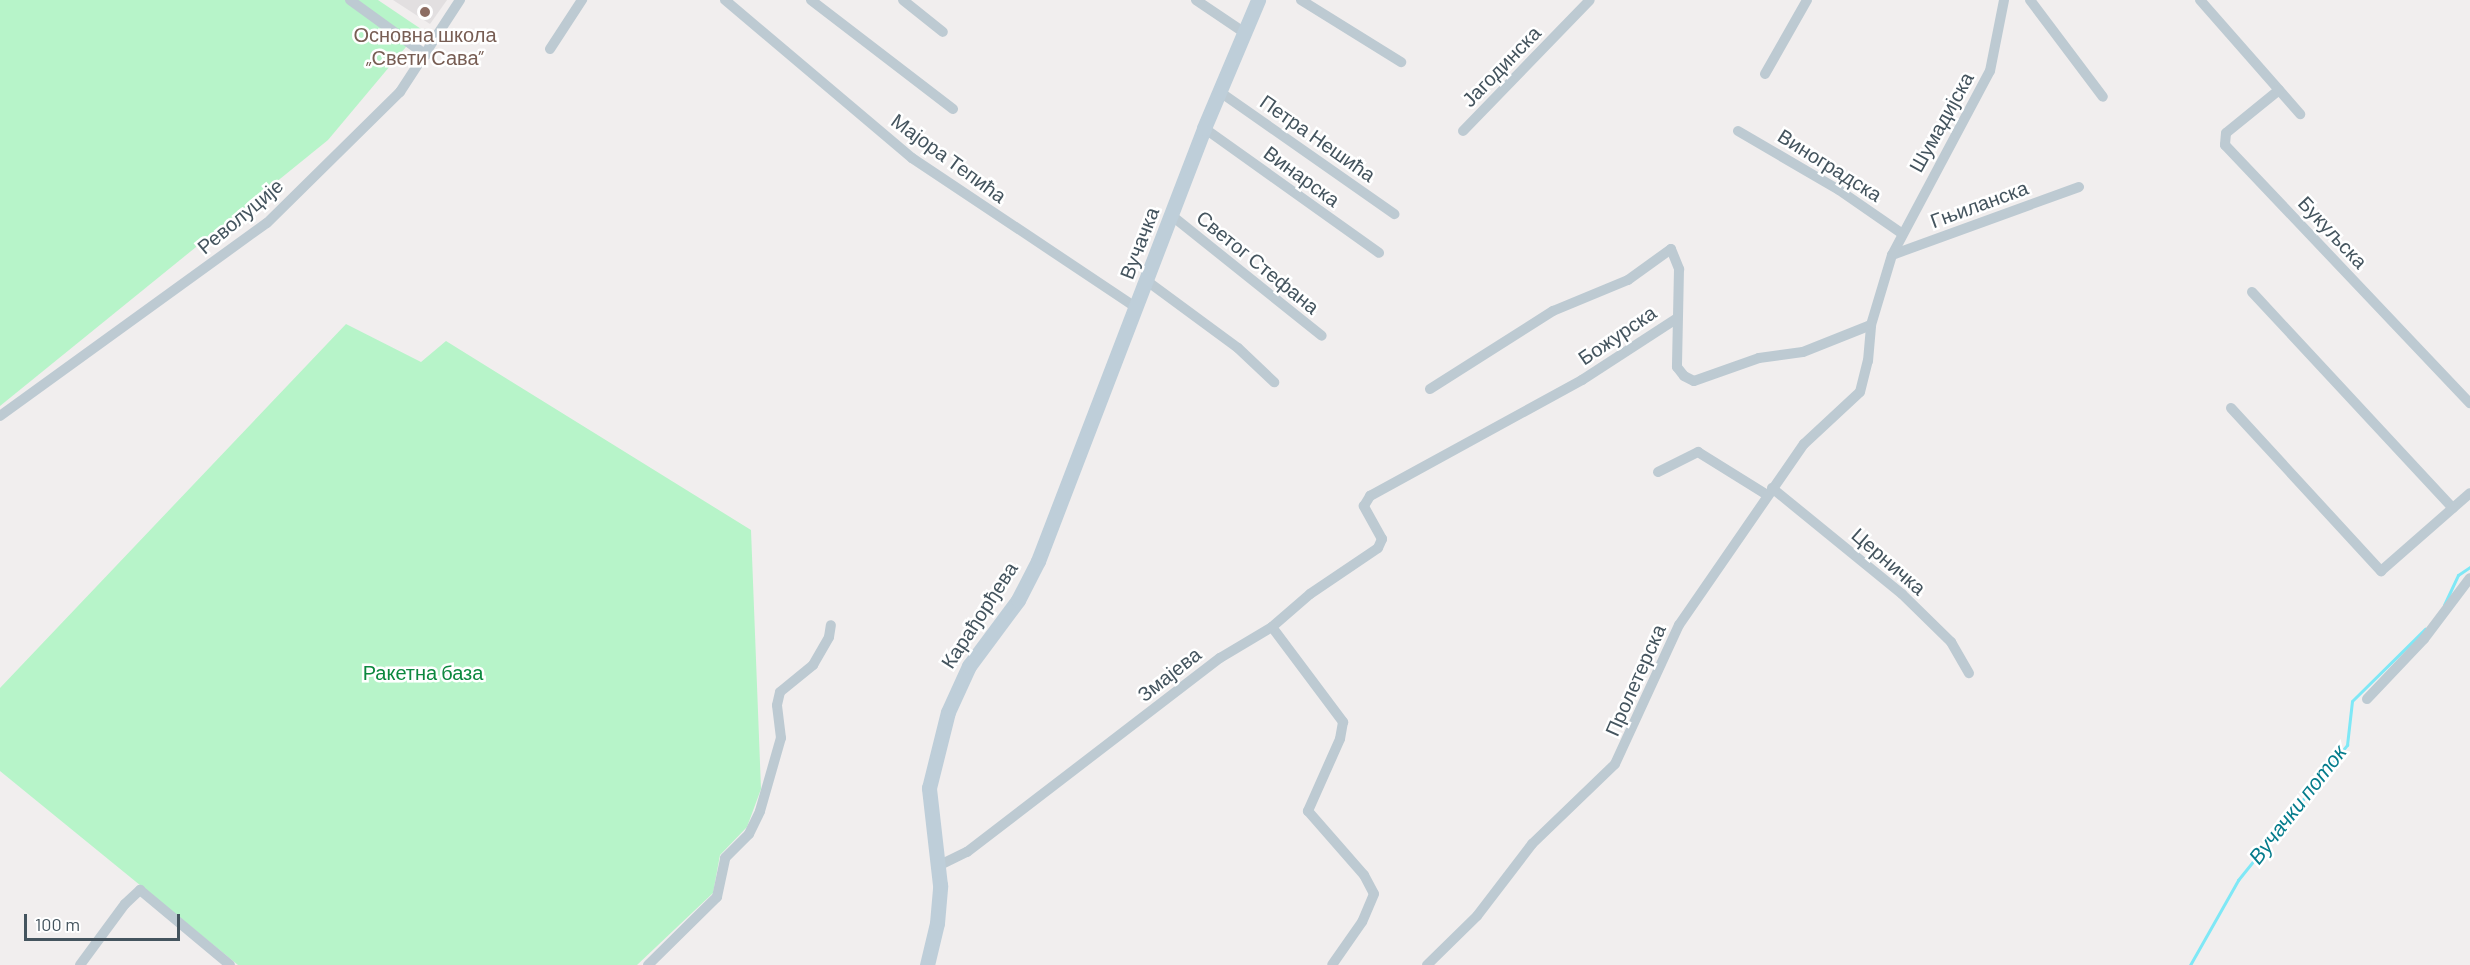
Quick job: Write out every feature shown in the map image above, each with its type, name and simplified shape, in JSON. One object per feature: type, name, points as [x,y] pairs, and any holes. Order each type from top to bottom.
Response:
[{"type":"street","points":[[350,0],[426,55]]},
{"type":"street","name":"Револуције","points":[[0,416],[267,223],[400,92],[460,0]]},
{"type":"street","points":[[550,49],[582,0]]},
{"type":"street","name":"Мајора Тепића","points":[[725,0],[912,159],[1137,308]]},
{"type":"street","points":[[811,0],[952,110]]},
{"type":"street","points":[[903,0],[943,32]]},
{"type":"street","points":[[1196,0],[1245,33]]},
{"type":"street","name":"Вучачка","points":[[1062,502],[1204,128],[1258,0]]},
{"type":"street","points":[[1301,0],[1401,62]]},
{"type":"street","name":"Јагодинска","points":[[1462,131],[1590,0]]},
{"type":"street","points":[[1765,74],[1807,0]]},
{"type":"street","name":"Шумадијска","points":[[1892,255],[1901,232],[1990,71],[2004,0]]},
{"type":"street","points":[[2030,0],[2103,97]]},
{"type":"street","points":[[2200,0],[2300,114]]},
{"type":"street","name":"Букуљска","points":[[2279,90],[2226,133],[2225,145],[2470,403]]},
{"type":"street","name":"Петра Нешића","points":[[1220,92],[1394,214]]},
{"type":"street","name":"Винарска","points":[[1204,128],[1379,253]]},
{"type":"street","name":"Виноградска","points":[[1738,131],[1839,190],[1901,232]]},
{"type":"street","name":"Гњиланска","points":[[1892,255],[2079,187]]},
{"type":"street","name":"Светог Стефана","points":[[1171,215],[1322,336]]},
{"type":"street","name":"Божурска","points":[[1365,500],[1410,471],[1582,380],[1676,319],[1679,269],[1671,249],[1628,280],[1553,311],[1430,389]]},
{"type":"street","name":"Пролетерска","points":[[1428,965],[1477,916],[1532,843],[1615,764],[1679,626],[1770,491],[1814,432],[1860,392],[1868,361],[1870,326],[1892,255]]},
{"type":"street","points":[[1147,281],[1238,348],[1274,382]]},
{"type":"street","points":[[2252,292],[2453,508]]},
{"type":"street","points":[[1676,319],[1677,366],[1684,376],[1694,381],[1758,358],[1781,356],[1870,326]]},
{"type":"street","points":[[2231,408],[2381,571],[2470,493]]},
{"type":"street","name":"Церничка","points":[[1658,472],[1698,452],[1770,491],[1902,594],[1951,642],[1969,673]]},
{"type":"street","name":"Змајева","points":[[940,865],[973,848],[1220,658],[1272,627],[1382,544],[1365,511],[1365,500]]},
{"type":"street","name":"Карађорђева","points":[[927,965],[937,923],[940,865],[929,788],[942,730],[969,666],[1029,581],[1062,502]]},
{"type":"street","points":[[2367,699],[2424,639],[2470,578]]},
{"type":"street","points":[[648,965],[718,891],[728,853],[749,834],[760,811],[781,738],[777,705],[780,692],[813,665],[829,637],[831,625]]},
{"type":"street","points":[[1272,627],[1343,722],[1340,739],[1307,807],[1315,822],[1364,875],[1374,894],[1362,922],[1332,965]]},
{"type":"street","points":[[80,965],[125,904],[140,890],[230,965]]},
{"type":"shaded area","name":"Основна школа „Свети Сава”","points":[[393,0],[447,0],[430,24]]},
{"type":"green space","points":[[0,0],[378,0],[421,29],[328,140],[0,406]]},
{"type":"green space","name":"Ракетна база","points":[[346,324],[421,362],[446,341],[751,530],[761,789],[747,827],[720,855],[713,893],[637,965],[238,965],[0,771],[0,688]]},
{"type":"waterway","name":"Вучачки поток","points":[[2444,605],[2458,575],[2470,567]]},
{"type":"waterway","name":"Вучачки поток","points":[[2190,965],[2238,880],[2347,745],[2352,701],[2425,629]]},
{"type":"place","name":"Основна школа „Свети Сава”","points":[[425,12]]}]
